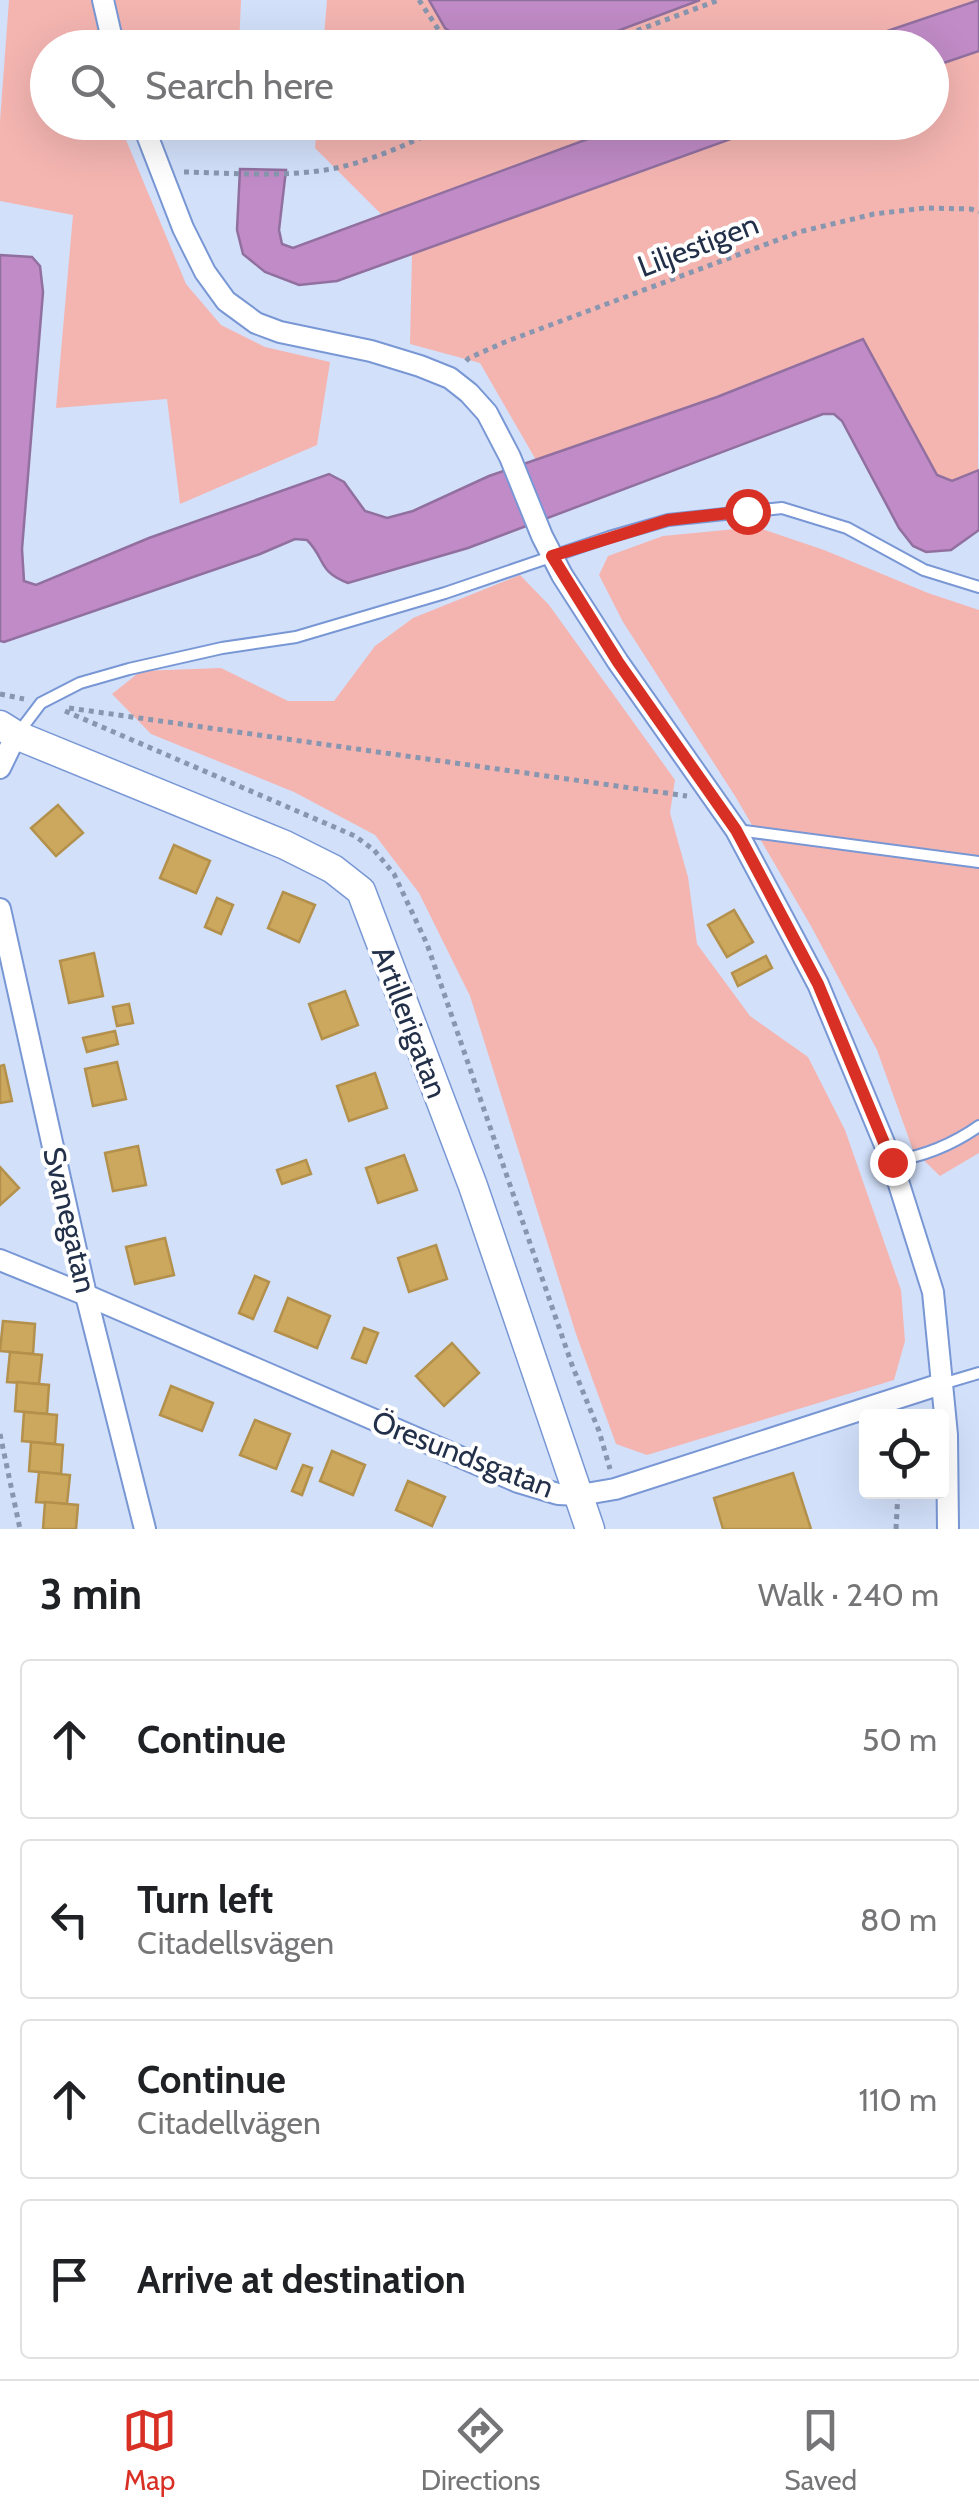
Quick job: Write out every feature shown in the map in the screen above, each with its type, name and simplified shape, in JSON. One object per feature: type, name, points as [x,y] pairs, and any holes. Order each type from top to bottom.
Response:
[{"type":"street","points":[[103,0],[110,30]]},
{"type":"street","points":[[149,140],[183,228],[205,272],[226,301],[256,323],[280,332],[371,351],[450,378],[488,413],[552,556],[618,662],[736,830],[818,984],[892,1162],[933,1292],[947,1435],[948,1529]]},
{"type":"street","points":[[0,768],[8,730]]},
{"type":"street","name":"Artillerigatan","points":[[8,730],[284,846],[332,870],[361,891],[472,1186],[590,1529]]},
{"type":"street","name":"Svanegatan","points":[[0,909],[86,1295],[145,1529]]},
{"type":"street","name":"Öresundsgatan","points":[[0,1260],[518,1482],[558,1494],[616,1489],[942,1384]]},
{"type":"lane","points":[[8,730],[41,703],[80,683],[222,648],[296,637],[668,520],[782,508],[846,528],[924,570],[979,587]]},
{"type":"lane","points":[[736,830],[979,862]]},
{"type":"lane","points":[[892,1162],[956,1142],[979,1126]]},
{"type":"lane","points":[[942,1384],[979,1374]]},
{"type":"path","points":[[419,0],[439,30]]},
{"type":"path","points":[[638,30],[719,0]]},
{"type":"path","points":[[161,174],[298,173],[346,166],[415,140]]},
{"type":"path","name":"Liljestigen","points":[[450,378],[469,358],[505,342],[799,232],[925,208],[979,212]]},
{"type":"path","points":[[0,694],[715,800]]},
{"type":"path","points":[[0,1434],[20,1529]]},
{"type":"path","points":[[0,1476],[10,1478]]},
{"type":"path","points":[[896,1529],[898,1499]]},
{"type":"shaded area","points":[[9,0],[241,0],[240,30],[30,30],[30,140],[126,140],[186,284],[221,325],[265,347],[330,362],[317,445],[180,504],[167,399],[56,408],[73,215],[0,201],[0,121]]},
{"type":"shaded area","points":[[327,0],[429,0],[448,30],[324,30]]},
{"type":"shaded area","points":[[429,0],[700,0],[620,30],[445,28]]},
{"type":"shaded area","points":[[700,0],[979,0],[895,30],[620,30]]},
{"type":"shaded area","points":[[979,0],[979,51],[949,61],[949,30],[890,30]]},
{"type":"shaded area","points":[[979,51],[978,471],[952,481],[937,475],[863,339],[717,397],[536,460],[480,363],[410,344],[412,254],[728,140],[949,140],[949,61]]},
{"type":"shaded area","points":[[316,140],[592,140],[382,215],[315,148]]},
{"type":"shaded area","points":[[585,140],[728,140],[337,281],[299,285],[265,272],[243,254],[237,230],[240,169],[286,170],[279,230],[282,244],[293,248]]},
{"type":"shaded area","points":[[0,255],[32,257],[40,266],[43,292],[22,549],[24,581],[36,585],[149,538],[329,474],[344,482],[365,511],[387,518],[413,511],[489,476],[717,397],[863,339],[937,475],[952,481],[979,470],[979,530],[951,550],[926,552],[913,546],[899,528],[842,421],[834,414],[823,414],[468,548],[348,583],[326,569],[307,540],[295,539],[0,641]]},
{"type":"shaded area","points":[[756,527],[979,610],[979,1153],[940,1176],[913,1150],[877,1050],[811,926],[735,796],[623,622],[599,575],[608,556],[663,536]]},
{"type":"shaded area","points":[[520,575],[549,605],[675,780],[670,813],[688,877],[697,944],[750,1016],[808,1057],[845,1130],[901,1290],[905,1341],[894,1380],[647,1455],[616,1444],[576,1334],[470,996],[419,893],[375,835],[294,792],[151,734],[112,694],[141,671],[221,668],[288,701],[334,701],[375,646],[413,618]]},
{"type":"building","points":[[58,805],[83,833],[56,856],[31,828]]},
{"type":"building","points":[[174,845],[210,861],[196,893],[160,878]]},
{"type":"building","points":[[283,892],[315,905],[299,942],[268,928]]},
{"type":"building","points":[[217,898],[233,905],[221,934],[205,927]]},
{"type":"building","points":[[734,910],[753,942],[727,957],[708,925]]},
{"type":"building","points":[[94,953],[103,996],[69,1003],[60,961]]},
{"type":"building","points":[[766,956],[772,968],[738,986],[732,973]]},
{"type":"building","points":[[345,991],[358,1025],[322,1039],[309,1004]]},
{"type":"building","points":[[129,1004],[133,1023],[117,1026],[113,1007]]},
{"type":"building","points":[[115,1031],[118,1044],[87,1052],[83,1038]]},
{"type":"building","points":[[117,1062],[126,1099],[93,1106],[85,1069]]},
{"type":"building","points":[[4,1065],[12,1101],[0,1103],[0,1066]]},
{"type":"building","points":[[375,1073],[387,1108],[349,1121],[337,1086]]},
{"type":"building","points":[[138,1146],[146,1185],[113,1191],[105,1153]]},
{"type":"building","points":[[404,1155],[417,1190],[378,1203],[366,1168]]},
{"type":"building","points":[[306,1160],[311,1174],[282,1184],[277,1170]]},
{"type":"building","points":[[0,1167],[19,1188],[0,1205]]},
{"type":"building","points":[[165,1238],[174,1275],[135,1284],[126,1247]]},
{"type":"building","points":[[436,1245],[447,1279],[409,1292],[398,1258]]},
{"type":"building","points":[[255,1276],[269,1282],[253,1319],[239,1313]]},
{"type":"building","points":[[288,1298],[330,1316],[317,1348],[275,1331]]},
{"type":"building","points":[[3,1321],[35,1324],[33,1354],[0,1351]]},
{"type":"building","points":[[364,1328],[378,1333],[366,1363],[352,1358]]},
{"type":"building","points":[[452,1343],[479,1373],[444,1406],[416,1376]]},
{"type":"building","points":[[10,1352],[42,1355],[39,1384],[7,1382]]},
{"type":"building","points":[[17,1382],[49,1385],[47,1414],[15,1411]]},
{"type":"building","points":[[171,1386],[213,1403],[202,1431],[160,1415]]},
{"type":"building","points":[[24,1412],[57,1415],[55,1444],[22,1441]]},
{"type":"building","points":[[255,1420],[290,1434],[276,1469],[240,1455]]},
{"type":"building","points":[[31,1442],[63,1445],[61,1474],[29,1471]]},
{"type":"building","points":[[332,1451],[365,1465],[353,1495],[320,1481]]},
{"type":"building","points":[[303,1465],[312,1468],[302,1495],[292,1491]]},
{"type":"building","points":[[39,1472],[70,1475],[67,1504],[36,1502]]},
{"type":"building","points":[[793,1473],[811,1529],[723,1529],[714,1498]]},
{"type":"building","points":[[408,1481],[445,1497],[432,1526],[396,1510]]},
{"type":"building","points":[[45,1502],[78,1505],[76,1529],[43,1529]]},
{"type":"route","points":[[747,511],[668,520],[552,556],[618,662],[736,830],[818,984],[892,1162]]}]
